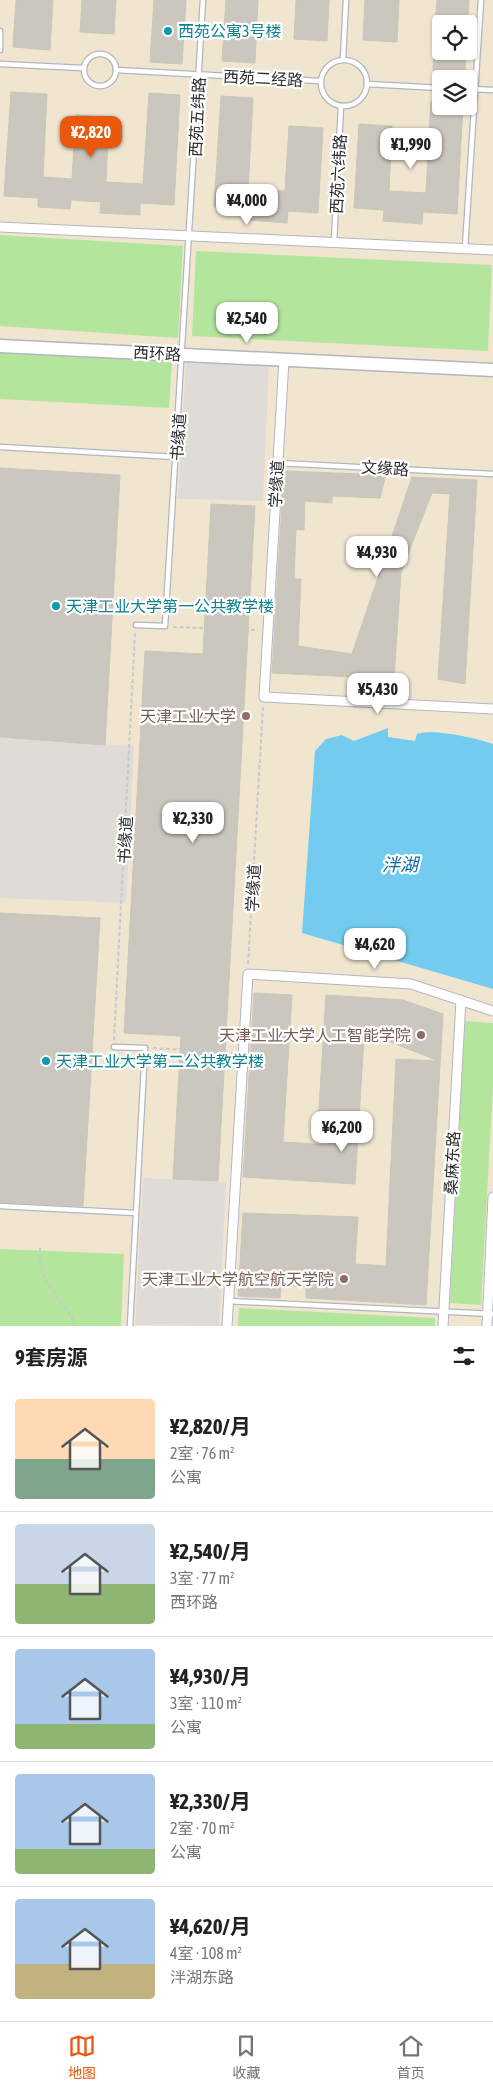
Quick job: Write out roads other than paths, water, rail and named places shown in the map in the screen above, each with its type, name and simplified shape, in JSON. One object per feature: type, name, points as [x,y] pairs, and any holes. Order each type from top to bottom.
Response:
[{"type":"street","points":[[0,227],[493,250]]},
{"type":"street","name":"西环路","points":[[0,346],[493,370]]},
{"type":"street","name":"学缘道","points":[[284,360],[264,697],[493,709]]},
{"type":"street","points":[[227,1326],[248,974],[411,984],[493,1011]]},
{"type":"street","name":"桑麻东路","points":[[443,1326],[461,1000]]},
{"type":"street","points":[[487,1326],[490,1314],[493,1197]]},
{"type":"lane","name":"西苑五纬路","points":[[183,355],[203,0]]},
{"type":"lane","points":[[343,59],[346,0]]},
{"type":"lane","points":[[477,71],[481,0]]},
{"type":"lane","points":[[0,31],[0,50]]},
{"type":"lane","points":[[102,54],[112,59],[116,70],[110,83],[100,87],[89,83],[83,68],[92,55],[102,54]]},
{"type":"lane","points":[[343,59],[360,66],[364,71],[367,84],[363,96],[359,100],[354,104],[342,106],[328,100],[321,88],[320,81],[325,68],[343,59]]},
{"type":"lane","points":[[0,64],[83,68]]},
{"type":"lane","name":"西苑二经路","points":[[116,70],[320,81]]},
{"type":"lane","points":[[367,84],[432,88]]},
{"type":"lane","points":[[477,89],[493,90]]},
{"type":"lane","name":"西苑六纬路","points":[[334,242],[342,106]]},
{"type":"lane","points":[[465,248],[474,115]]},
{"type":"lane","name":"书缘道","points":[[136,625],[165,626],[183,355]]},
{"type":"lane","points":[[0,447],[176,457]]},
{"type":"lane","name":"文缘路","points":[[278,463],[493,474]]},
{"type":"lane","points":[[114,1047],[145,1048],[130,1326]]},
{"type":"lane","points":[[0,1206],[136,1213]]},
{"type":"lane","points":[[228,1301],[490,1314]]},
{"type":"water","name":"泮湖","points":[[388,728],[388,737],[415,741],[417,734],[433,732],[476,739],[493,744],[493,989],[302,933],[315,751],[326,739],[342,735],[354,741]]},
{"type":"place","name":"西苑公寓3号楼","points":[[168,31]]},
{"type":"place","name":"天津工业大学第一公共教学楼","points":[[56,606]]},
{"type":"place","name":"天津工业大学","points":[[246,716]]},
{"type":"place","name":"天津工业大学人工智能学院","points":[[421,1035]]},
{"type":"place","name":"天津工业大学第二公共教学楼","points":[[46,1061]]},
{"type":"place","name":"天津工业大学航空航天学院","points":[[344,1279]]}]
